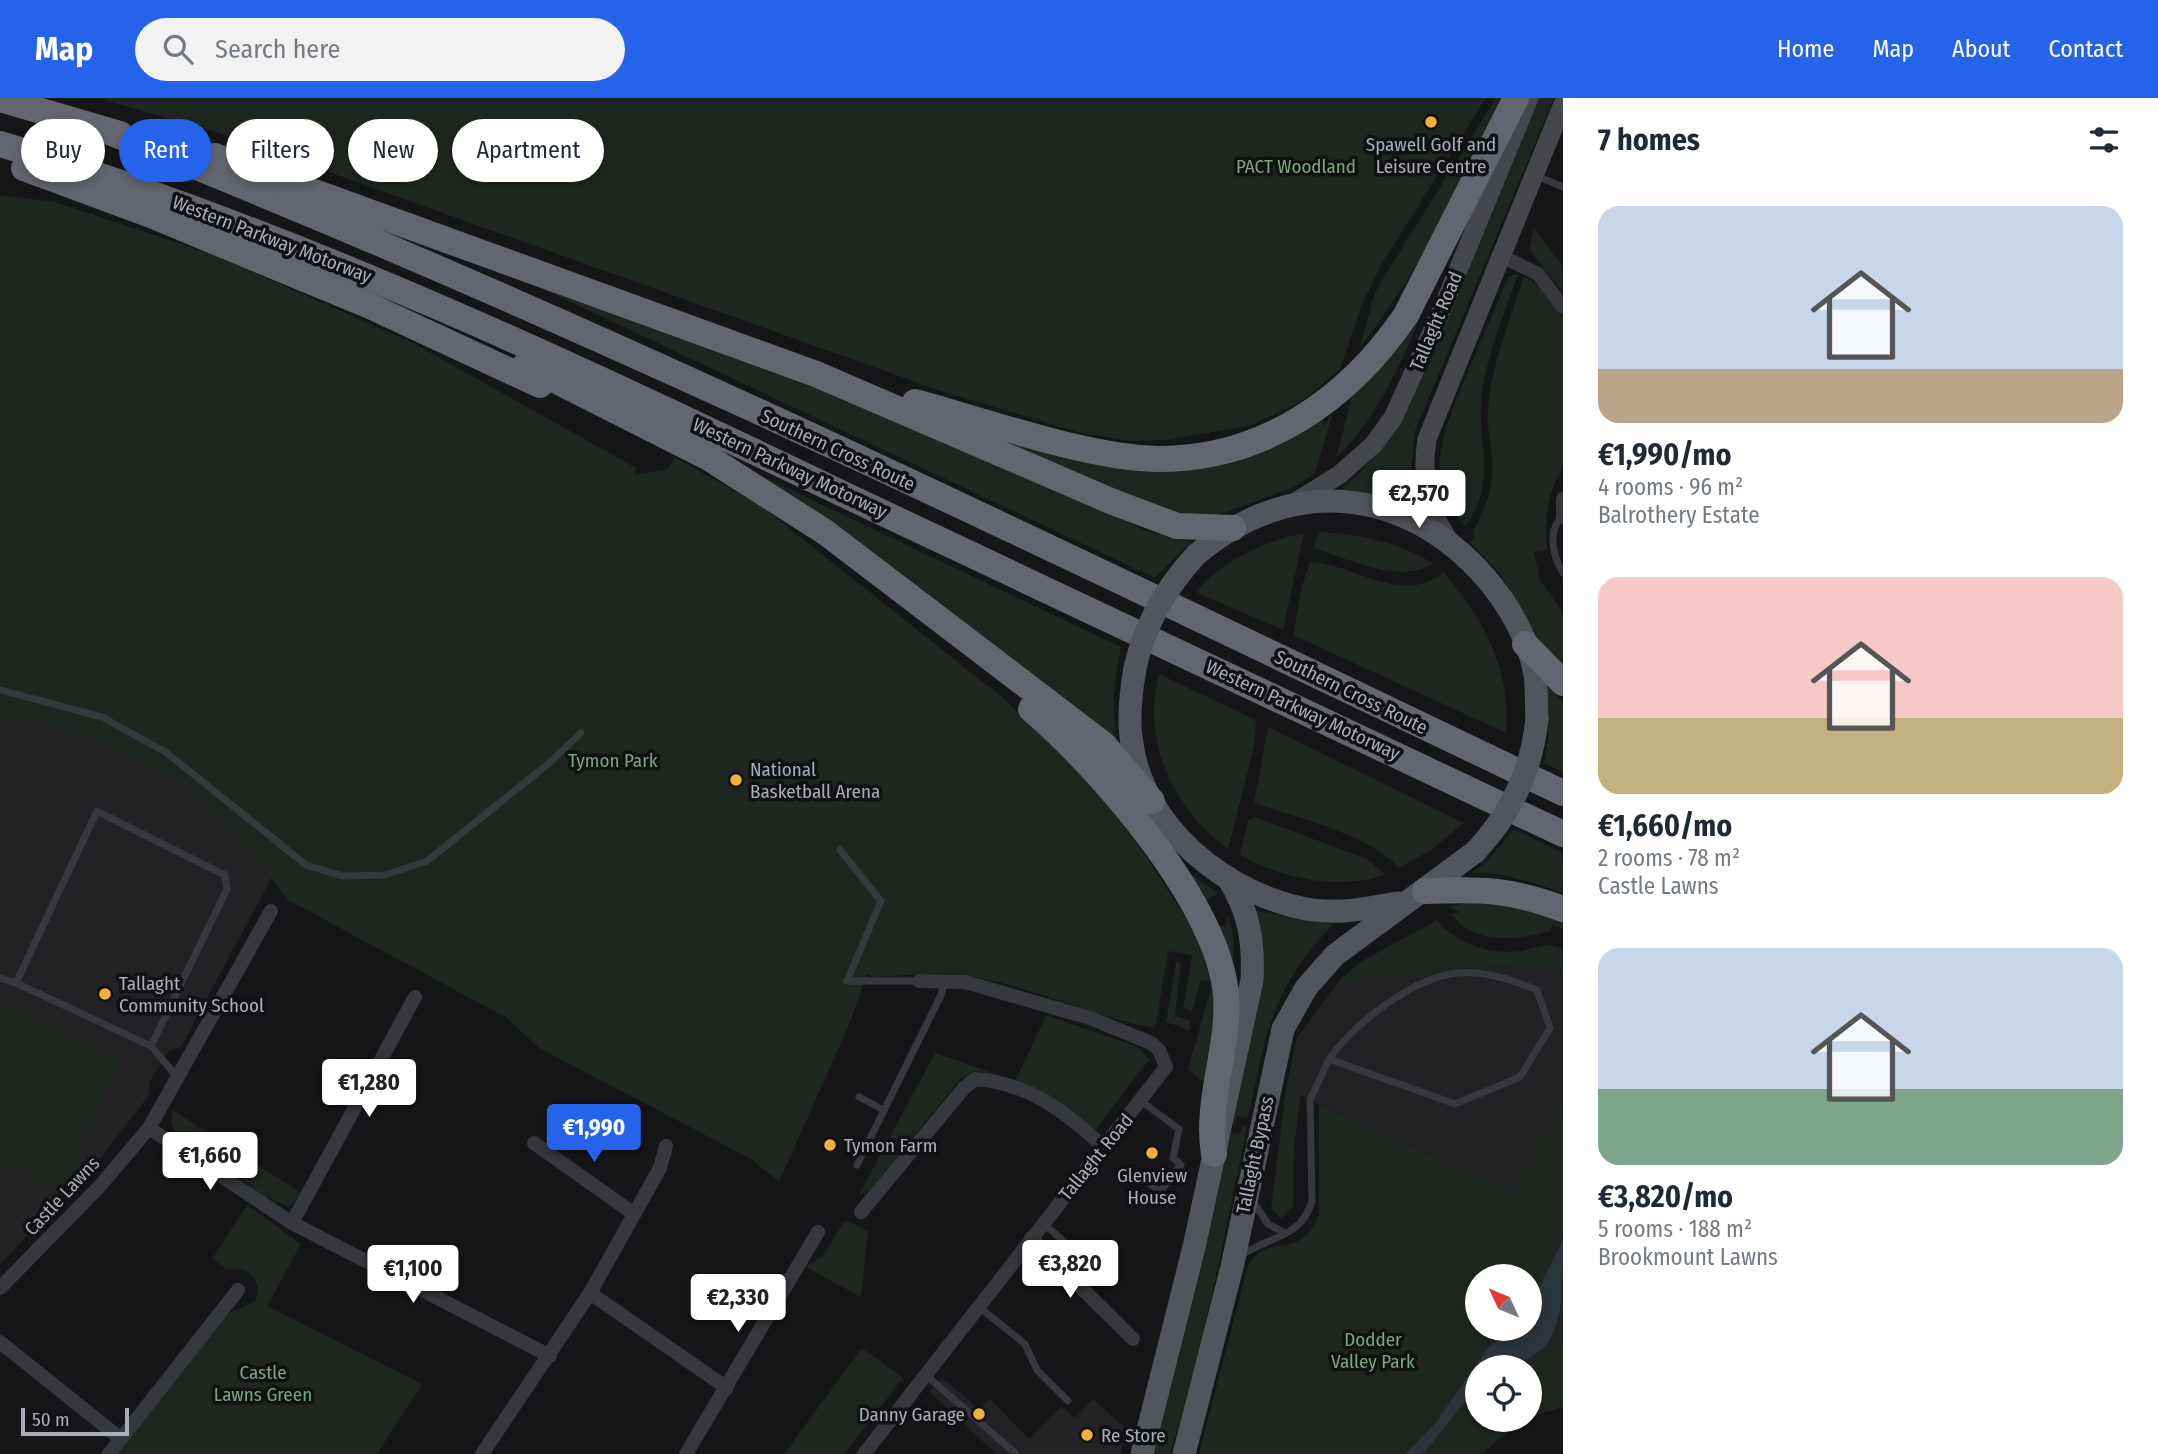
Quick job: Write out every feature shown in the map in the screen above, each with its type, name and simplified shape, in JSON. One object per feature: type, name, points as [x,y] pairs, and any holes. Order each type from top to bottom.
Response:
[{"type":"highway","points":[[816,374],[1083,448],[1158,459],[1235,449],[1268,436],[1322,407],[1388,342],[1421,285],[1516,98]]},
{"type":"highway","points":[[0,99],[67,119]]},
{"type":"highway","points":[[105,130],[216,156],[816,374],[1112,502],[1177,526],[1233,528]]},
{"type":"highway","name":"Southern Cross Route","points":[[105,130],[300,208],[602,340],[1563,793]]},
{"type":"highway","name":"Western Parkway Motorway","points":[[0,144],[102,175],[391,285],[676,414],[1563,834]]},
{"type":"highway","points":[[0,157],[150,215],[370,306],[760,489]]},
{"type":"highway","points":[[305,252],[388,299],[709,458],[760,489],[825,533],[1103,744],[1152,801]]},
{"type":"highway","points":[[919,605],[968,655],[1050,725],[1092,769],[1156,850],[1207,929],[1220,961],[1226,996],[1219,1076],[1210,1125],[1214,1154]]},
{"type":"highway","points":[[1525,644],[1563,683]]},
{"type":"highway","points":[[1415,897],[1485,889],[1528,897],[1563,909]]},
{"type":"main road","name":"Tallaght Road","points":[[1291,504],[1339,475],[1373,445],[1393,418],[1440,314],[1529,98]]},
{"type":"main road","name":"Tallaght Road","points":[[1451,543],[1439,526],[1427,496],[1427,439],[1499,255],[1563,104]]},
{"type":"main road","name":"Tallaght Bypass","points":[[1184,1454],[1232,1266],[1276,1053],[1294,1007],[1335,955],[1415,897],[1475,852],[1511,806],[1530,759],[1537,718],[1535,674],[1525,644],[1495,588],[1451,543],[1421,522],[1391,510],[1328,501],[1291,504],[1233,528],[1197,554],[1157,606],[1145,633],[1131,692],[1130,737],[1138,768],[1152,801],[1185,844],[1228,878],[1265,898],[1314,910],[1362,910],[1415,897]]},
{"type":"main road","name":"Tallaght Bypass","points":[[1144,1448],[1194,1247],[1246,1013],[1253,968],[1253,936],[1248,918],[1228,878]]},
{"type":"street","points":[[1499,255],[1538,274],[1563,307]]},
{"type":"street","points":[[1563,499],[1563,517]]},
{"type":"street","name":"Castle Lawns","points":[[0,1288],[99,1187],[149,1128],[271,911]]},
{"type":"street","points":[[919,981],[945,981]]},
{"type":"street","name":"Tallaght Road","points":[[872,1451],[925,1374],[1166,1068],[1159,1050],[1151,1043],[1050,1006],[965,982],[945,981]]},
{"type":"street","points":[[292,1223],[415,997]]},
{"type":"street","points":[[861,1212],[964,1088],[975,1079],[993,1080],[1041,1096],[1104,1147]]},
{"type":"street","points":[[149,1128],[292,1223],[550,1356]]},
{"type":"street","points":[[534,1143],[634,1214]]},
{"type":"street","points":[[482,1454],[590,1293],[660,1168],[666,1146]]},
{"type":"street","points":[[686,1454],[818,1232]]},
{"type":"street","points":[[1031,1238],[1133,1339]]},
{"type":"street","points":[[109,1454],[238,1290]]},
{"type":"street","points":[[590,1293],[727,1388]]},
{"type":"street","points":[[0,1342],[121,1440]]},
{"type":"lane","points":[[1533,174],[1563,187]]},
{"type":"lane","points":[[1563,517],[1556,523],[1552,549],[1563,573]]},
{"type":"lane","points":[[0,690],[102,716],[167,753],[306,865],[342,876],[385,876],[427,861],[527,782],[581,733]]},
{"type":"lane","points":[[16,983],[97,811],[225,875],[227,889],[151,1046]]},
{"type":"lane","points":[[840,850],[881,901],[848,981],[919,981]]},
{"type":"lane","points":[[1232,1266],[1245,1253],[1300,1226],[1312,1201],[1310,1100],[1329,1059],[1347,1034],[1395,998],[1408,989],[1457,973],[1509,979],[1537,990],[1550,1028],[1520,1077],[1455,1104],[1329,1059]]},
{"type":"lane","points":[[0,978],[151,1046],[179,1078]]},
{"type":"lane","points":[[857,1165],[941,995],[945,981]]},
{"type":"lane","points":[[859,1097],[884,1110]]},
{"type":"lane","points":[[1141,1101],[1178,1129],[1173,1158],[1181,1165],[1160,1192],[1141,1176]]},
{"type":"lane","points":[[1248,1194],[1268,1224],[1285,1233]]},
{"type":"lane","points":[[1043,1223],[1089,1264]]},
{"type":"lane","points":[[1177,1270],[1194,1247]]},
{"type":"lane","points":[[979,1307],[1025,1344],[1037,1370],[1068,1401]]},
{"type":"lane","points":[[925,1374],[1016,1454]]},
{"type":"lane","points":[[1144,1402],[1144,1448]]},
{"type":"shaded area","name":"Tallaght Community School","points":[[0,715],[49,723],[97,739],[175,778],[237,831],[272,877],[181,1047],[170,1050],[149,1082],[149,1095],[94,1167],[0,1264]]},
{"type":"shaded area","points":[[1462,967],[1563,968],[1563,1095],[1515,1193],[1289,1090],[1300,1039],[1341,984]]},
{"type":"shaded area","points":[[1563,1240],[1562,1295],[1552,1335],[1542,1349],[1533,1355],[1483,1355],[1495,1341],[1542,1341],[1542,1281]]},
{"type":"shaded area","name":"Danny Garage","points":[[942,1378],[979,1409],[990,1399],[1029,1439],[1061,1407],[1075,1418],[1093,1399],[1126,1429],[1121,1454],[996,1454],[930,1392]]},
{"type":"shaded area","points":[[1465,1381],[1465,1402],[1423,1454],[1406,1454],[1437,1421]]},
{"type":"green space","name":"PACT Woodland","points":[[99,98],[1486,98],[1380,267],[1361,307],[1340,369],[1299,403],[1251,425],[1167,440],[1130,441],[1077,432],[941,391],[356,182],[438,182],[438,119],[348,119],[348,179],[334,174],[334,119],[226,119],[226,135],[212,131],[212,119],[171,119]]},
{"type":"green space","points":[[1496,98],[1505,98],[1438,227],[1401,290],[1359,349],[1375,293]]},
{"type":"green space","points":[[1537,98],[1554,98],[1415,431],[1411,474],[1420,510],[1374,495],[1338,491],[1356,477],[1387,441]]},
{"type":"green space","name":"Tymon Park","points":[[0,195],[55,202],[217,256],[413,343],[636,468],[635,475],[668,469],[674,457],[760,505],[1003,698],[1087,779],[1134,839],[1194,930],[1213,982],[1213,1059],[1205,1084],[1188,1069],[1211,988],[1210,982],[1201,980],[1192,1011],[1183,1009],[1192,955],[1168,951],[1156,1024],[1152,1028],[1023,989],[972,977],[938,974],[876,977],[867,974],[849,1025],[779,1182],[751,1159],[539,1048],[507,1018],[288,900],[237,831],[175,778],[97,739],[49,723],[0,715]]},
{"type":"green space","points":[[1534,229],[1563,266],[1563,293],[1529,249]]},
{"type":"green space","points":[[1447,253],[1388,388],[1356,436],[1336,458],[1352,397],[1390,346]]},
{"type":"green space","points":[[1518,274],[1484,379],[1481,413],[1484,476],[1476,508],[1466,526],[1451,509],[1443,491],[1441,450],[1453,409],[1503,289],[1509,276]]},
{"type":"green space","points":[[1524,276],[1539,287],[1563,318],[1563,468],[1550,497],[1546,528],[1547,550],[1534,552],[1540,580],[1563,612],[1563,675],[1531,630],[1501,575],[1470,542],[1475,537],[1473,532],[1486,504],[1491,485],[1492,455],[1488,417],[1493,377]]},
{"type":"green space","points":[[524,280],[812,384],[1018,469],[1146,531],[1191,542],[1155,578]]},
{"type":"green space","points":[[1333,413],[1315,473],[1294,487],[1215,516],[1167,515],[1008,450],[993,431],[1116,464],[1323,419],[1322,427]]},
{"type":"green space","points":[[747,469],[1121,647],[1114,698],[1118,749]]},
{"type":"green space","points":[[1319,532],[1378,540],[1433,563],[1406,572],[1374,568],[1313,548]]},
{"type":"green space","points":[[1304,533],[1283,630],[1196,592],[1218,571],[1245,554],[1274,541]]},
{"type":"green space","points":[[1310,562],[1327,564],[1395,585],[1428,582],[1444,572],[1471,608],[1492,646],[1504,688],[1506,733],[1293,635],[1302,586]]},
{"type":"green space","points":[[1159,674],[1256,720],[1254,746],[1228,849],[1191,814],[1166,772],[1154,724]]},
{"type":"green space","points":[[1549,688],[1563,702],[1563,772],[1544,763],[1548,740]]},
{"type":"green space","points":[[1268,727],[1464,823],[1431,850],[1399,868],[1386,856],[1352,837],[1254,803]]},
{"type":"green space","points":[[1255,817],[1367,859],[1385,874],[1349,882],[1330,882],[1292,876],[1256,863],[1240,855],[1248,820]]},
{"type":"green space","points":[[1514,829],[1563,853],[1563,894],[1518,878],[1471,873],[1485,863]]},
{"type":"green space","points":[[1192,875],[1218,893],[1205,901],[1211,923],[1225,927],[1228,915],[1234,941],[1232,979],[1183,883]]},
{"type":"green space","points":[[1486,901],[1563,919],[1563,929],[1552,925],[1550,931],[1538,934],[1496,938],[1471,931],[1451,913],[1460,913],[1448,906]]},
{"type":"green space","points":[[1256,911],[1333,924],[1296,971],[1283,993],[1260,1060],[1248,1118],[1237,1116],[1235,1125],[1231,1125]]},
{"type":"green space","points":[[1437,920],[1454,936],[1486,949],[1509,952],[1547,945],[1558,947],[1563,949],[1563,968],[1462,967],[1341,984],[1300,1039],[1289,1090],[1301,1095],[1294,1147],[1293,1207],[1281,1218],[1271,1209],[1286,1089],[1297,1038],[1340,980],[1359,963]]},
{"type":"green space","points":[[1176,962],[1181,963],[1175,1016],[1191,1021],[1189,1030],[1166,1022]]},
{"type":"green space","points":[[1,1001],[121,1058],[61,1191],[0,1160]]},
{"type":"green space","points":[[1046,1015],[1138,1047],[1149,1060],[1095,1130],[1016,1080]]},
{"type":"green space","points":[[935,1053],[1007,1078],[975,1071],[961,1078],[869,1191],[859,1195]]},
{"type":"green space","name":"Dodder Valley Park","points":[[1563,1095],[1563,1407],[1542,1413],[1542,1355],[1465,1355],[1465,1432],[1508,1432],[1481,1454],[1199,1454],[1248,1265],[1265,1249],[1302,1239],[1311,1230],[1319,1215],[1319,1104],[1515,1193]]},
{"type":"green space","points":[[173,1110],[301,1193],[289,1207],[262,1195],[216,1160],[178,1139],[171,1123]]},
{"type":"green space","points":[[1242,1126],[1247,1126],[1230,1209],[1182,1413],[1170,1454],[1151,1454],[1229,1132],[1240,1134]]},
{"type":"green space","name":"Castle Lawns Green","points":[[247,1205],[301,1244],[267,1306],[422,1384],[377,1454],[114,1454],[229,1313],[255,1302],[258,1286],[252,1276],[243,1269],[227,1270],[212,1259]]},
{"type":"green space","points":[[845,1220],[868,1231],[861,1297],[806,1267],[824,1254]]},
{"type":"green space","points":[[862,1348],[903,1378],[844,1454],[784,1454]]},
{"type":"place","name":"Spawell Golf and Leisure Centre","points":[[1431,122]]},
{"type":"place","name":"National Basketball Arena","points":[[736,780]]},
{"type":"place","name":"Tallaght Community School","points":[[105,994]]},
{"type":"place","name":"Tymon Farm","points":[[830,1145]]},
{"type":"place","name":"Glenview House","points":[[1152,1153]]},
{"type":"place","name":"Danny Garage","points":[[979,1414]]},
{"type":"place","name":"Re Store","points":[[1087,1435]]}]
